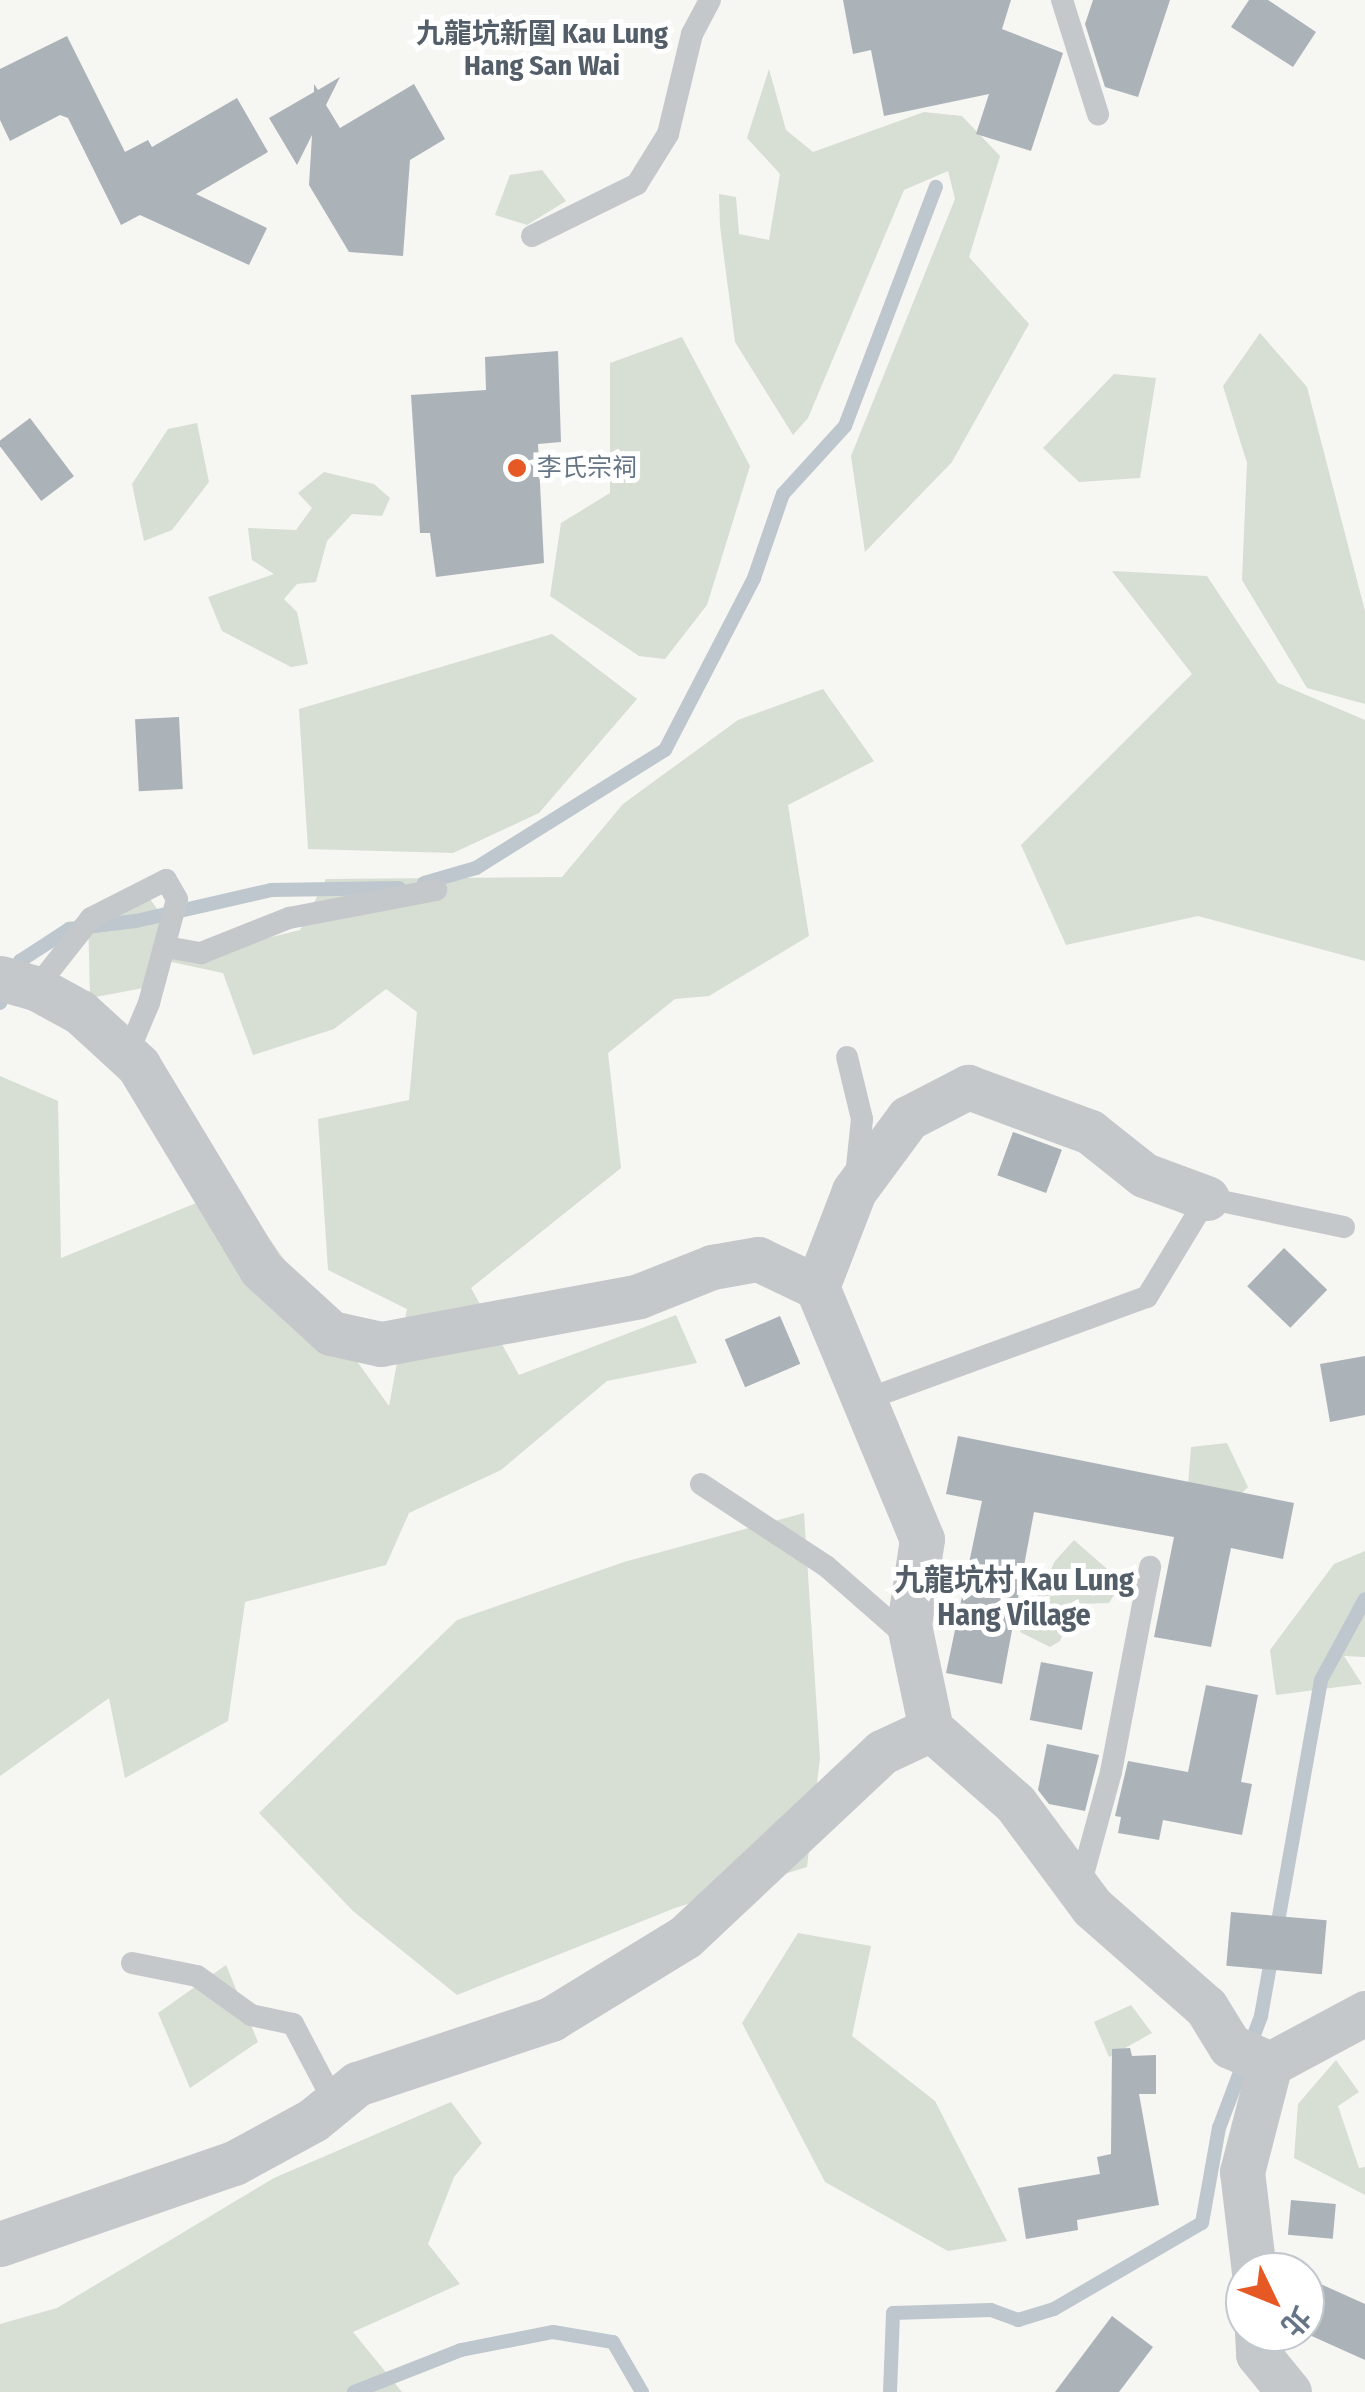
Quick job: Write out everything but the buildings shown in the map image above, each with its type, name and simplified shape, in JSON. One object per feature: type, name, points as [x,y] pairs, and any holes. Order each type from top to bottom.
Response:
[{"type":"street","points":[[18,983],[80,1012],[128,1055],[261,1269],[331,1333],[381,1344],[639,1296],[712,1267],[758,1259],[817,1287],[922,1539],[909,1625],[931,1729],[1014,1803],[1080,1889],[1206,2007],[1230,2046],[1270,2064]]},
{"type":"street","points":[[817,1287],[854,1191],[908,1118],[968,1086],[1090,1132],[1144,1175],[1207,1198]]},
{"type":"street","points":[[0,2244],[234,2163],[313,2120],[357,2084],[551,2019],[685,1937],[882,1752],[931,1729]]},
{"type":"street","points":[[1252,2252],[1242,2172],[1270,2064],[1365,2013]]},
{"type":"street","points":[[1258,2352],[1289,2392]]},
{"type":"lane","points":[[532,236],[637,184],[668,134],[692,34],[710,0]]},
{"type":"lane","points":[[1062,0],[1098,114]]},
{"type":"lane","points":[[18,983],[91,918],[166,880],[176,899],[166,947],[128,1055]]},
{"type":"lane","points":[[166,947],[202,953],[289,918],[436,890]]},
{"type":"lane","points":[[847,1056],[862,1119],[854,1191]]},
{"type":"lane","points":[[865,1400],[1147,1298],[1207,1198],[1344,1227]]},
{"type":"lane","points":[[702,1484],[826,1566],[914,1642]]},
{"type":"lane","points":[[1080,1889],[1112,1772],[1150,1566]]},
{"type":"lane","points":[[132,1963],[196,1976],[251,2015],[293,2024],[333,2100]]},
{"type":"shaded area","points":[[769,69],[786,130],[813,152],[924,112],[962,116],[1000,156],[969,257],[1029,324],[952,462],[865,552],[851,456],[955,199],[948,171],[904,190],[808,418],[793,435],[735,342],[720,226],[719,194],[736,197],[739,234],[769,240],[780,174],[747,138]]},
{"type":"shaded area","points":[[542,170],[566,201],[527,225],[495,215],[510,175]]},
{"type":"shaded area","points":[[1260,333],[1307,387],[1365,611],[1365,704],[1307,688],[1242,580],[1247,463],[1223,386]]},
{"type":"shaded area","points":[[682,337],[750,466],[707,605],[665,659],[639,656],[550,596],[561,523],[610,493],[610,363]]},
{"type":"shaded area","points":[[1114,374],[1156,378],[1140,478],[1079,482],[1043,448]]},
{"type":"shaded area","points":[[197,423],[209,482],[172,530],[144,541],[132,484],[168,429]]},
{"type":"shaded area","points":[[324,472],[374,484],[390,498],[382,516],[352,514],[327,541],[316,582],[297,584],[284,599],[297,612],[308,664],[291,667],[222,631],[208,597],[274,574],[252,560],[248,528],[296,530],[312,508],[298,493]]},
{"type":"shaded area","points":[[1112,571],[1207,576],[1278,683],[1365,720],[1365,961],[1198,916],[1066,945],[1021,845],[1192,674]]},
{"type":"shaded area","points":[[552,634],[637,699],[539,813],[453,853],[308,849],[299,709]]},
{"type":"shaded area","points":[[823,689],[874,761],[788,805],[809,936],[709,996],[675,999],[608,1053],[621,1168],[471,1288],[519,1375],[676,1315],[697,1363],[607,1381],[501,1470],[409,1513],[386,1565],[245,1602],[228,1721],[125,1778],[109,1698],[0,1776],[0,1076],[58,1101],[61,1258],[233,1188],[389,1406],[407,1309],[328,1270],[318,1119],[409,1100],[417,1012],[386,989],[334,1029],[253,1055],[223,973],[167,961],[149,987],[90,998],[88,912],[142,888],[181,942],[243,944],[300,930],[326,879],[562,877],[623,804],[738,720]]},
{"type":"shaded area","points":[[1227,1443],[1248,1487],[1234,1501],[1187,1498],[1191,1447]]},
{"type":"shaded area","points":[[804,1513],[820,1758],[807,1867],[675,1908],[457,1995],[353,1911],[259,1813],[457,1620],[624,1562]]},
{"type":"shaded area","points":[[1074,1540],[1122,1582],[1109,1603],[1074,1604],[1060,1641],[1050,1647],[1020,1632],[1055,1561]]},
{"type":"shaded area","points":[[1365,1551],[1365,1657],[1344,1656],[1362,1684],[1276,1695],[1270,1650],[1334,1564]]},
{"type":"shaded area","points":[[798,1933],[871,1946],[852,2036],[935,2101],[1007,2241],[948,2251],[825,2182],[742,2023]]},
{"type":"shaded area","points":[[226,1965],[258,2042],[190,2088],[158,2013]]},
{"type":"shaded area","points":[[1131,2005],[1152,2033],[1109,2057],[1094,2022]]},
{"type":"shaded area","points":[[1336,2060],[1359,2092],[1338,2106],[1359,2168],[1365,2167],[1365,2195],[1294,2158],[1298,2104]]},
{"type":"shaded area","points":[[451,2102],[482,2143],[454,2177],[428,2244],[460,2284],[353,2332],[402,2392],[0,2392],[0,2324],[57,2308],[274,2178]]},
{"type":"waterway","points":[[424,883],[476,868],[665,750],[754,578],[783,494],[845,426],[936,187]]},
{"type":"waterway","points":[[0,1003],[20,961],[69,929],[136,921],[271,890],[399,888]]},
{"type":"waterway","points":[[1276,1933],[1321,1680],[1365,1599]]},
{"type":"waterway","points":[[890,2392],[893,2313],[991,2310],[1018,2320],[1054,2309],[1202,2223],[1219,2128],[1261,2016],[1272,1954]]},
{"type":"waterway","points":[[354,2392],[461,2350],[553,2332],[613,2342],[642,2392]]},
{"type":"place","name":"李氏宗祠","points":[[517,468]]},
{"type":"district","name":"九龍坑新圍 Kau Lung Hang San Wai","points":[[542,50]]},
{"type":"district","name":"九龍坑村 Kau Lung Hang Village","points":[[1014,1597]]}]
